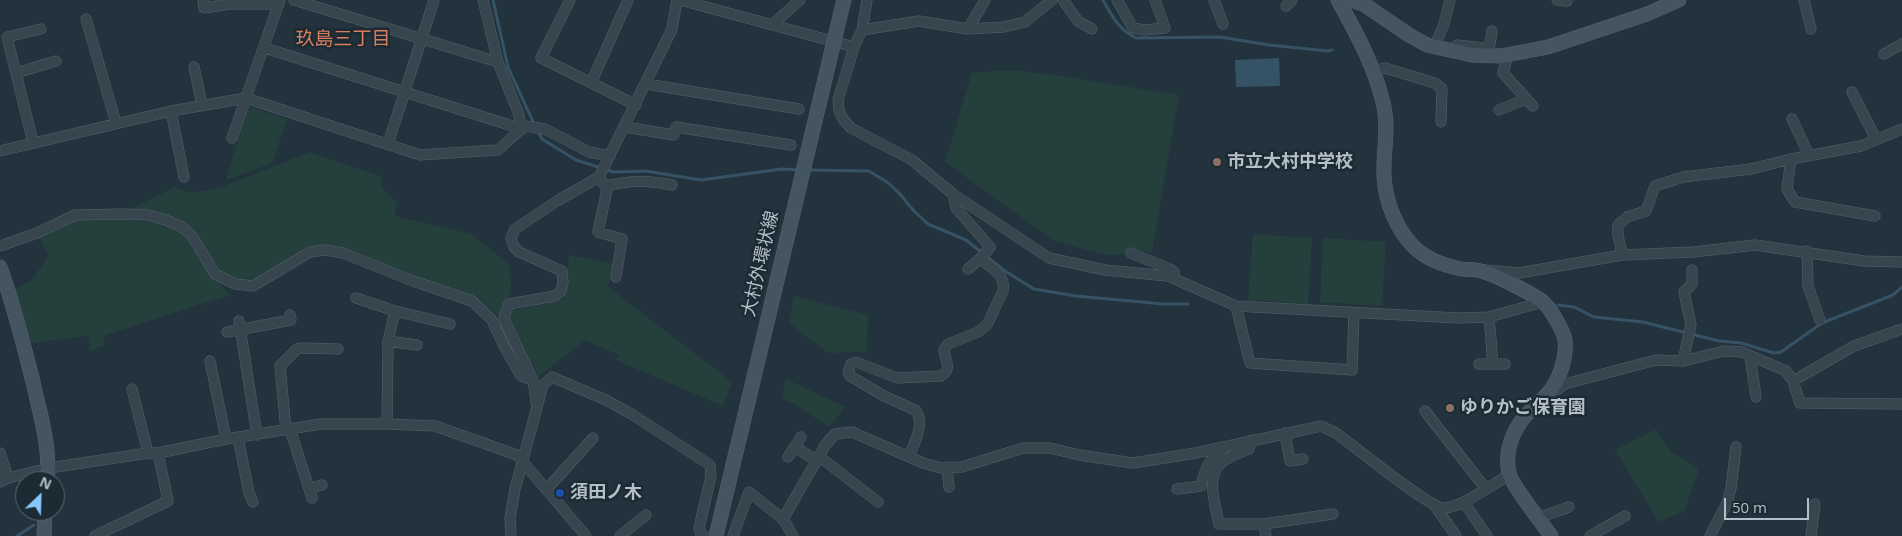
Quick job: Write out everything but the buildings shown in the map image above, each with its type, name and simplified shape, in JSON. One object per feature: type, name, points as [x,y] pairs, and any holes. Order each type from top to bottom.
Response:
[{"type":"street","points":[[203,0],[204,8],[230,4],[279,2],[265,48],[232,138]]},
{"type":"street","points":[[294,0],[498,62]]},
{"type":"street","points":[[388,144],[434,0]]},
{"type":"street","points":[[483,0],[498,62],[524,127]]},
{"type":"street","points":[[570,0],[541,58],[636,104]]},
{"type":"street","points":[[591,83],[628,0]]},
{"type":"street","points":[[537,408],[533,380],[504,317],[509,304],[555,296],[562,291],[562,271],[519,252],[514,247],[511,238],[515,229],[604,167],[672,29],[679,0],[854,47]]},
{"type":"street","points":[[772,25],[800,0]]},
{"type":"street","points":[[867,0],[862,30],[854,47],[838,100],[839,110],[843,119],[851,128],[912,160],[953,194],[1049,258],[1105,270],[1168,276],[1236,306],[1458,318],[1489,317],[1543,302]]},
{"type":"street","points":[[968,29],[985,0]]},
{"type":"street","points":[[862,30],[918,22],[968,29],[1004,27],[1025,22],[1052,0]]},
{"type":"street","points":[[1063,0],[1078,21],[1092,29]]},
{"type":"street","points":[[1117,0],[1133,28],[1144,30],[1165,28],[1154,0]]},
{"type":"street","points":[[1214,0],[1223,24]]},
{"type":"street","points":[[1338,0],[1356,33],[1373,71],[1384,106],[1386,121],[1384,176],[1389,204],[1396,222],[1414,247],[1426,256],[1443,264],[1462,269],[1490,269],[1519,273],[1622,255],[1693,252],[1755,245],[1864,261],[1902,262]]},
{"type":"street","points":[[1352,0],[1365,5],[1409,35],[1427,44],[1472,55],[1501,56],[1548,47],[1647,14],[1679,0]]},
{"type":"street","points":[[1435,46],[1444,24],[1450,0]]},
{"type":"street","points":[[1804,0],[1811,29]]},
{"type":"street","name":"大村外環状線","points":[[716,536],[842,6]]},
{"type":"street","points":[[86,19],[116,123]]},
{"type":"street","points":[[33,142],[7,37],[41,29]]},
{"type":"street","points":[[1452,50],[1457,45],[1485,48],[1490,45],[1492,31]]},
{"type":"street","points":[[1884,54],[1902,44]]},
{"type":"street","points":[[265,48],[524,127],[545,129],[590,152],[604,167],[605,186],[607,189],[598,232],[622,239],[616,277]]},
{"type":"street","points":[[1499,110],[1529,102],[1503,73],[1508,55]]},
{"type":"street","points":[[16,73],[56,61]]},
{"type":"street","points":[[194,67],[202,105]]},
{"type":"street","points":[[1373,71],[1385,68],[1435,83],[1442,89],[1441,122]]},
{"type":"street","points":[[646,84],[799,109]]},
{"type":"street","points":[[1852,92],[1876,139]]},
{"type":"street","points":[[0,151],[171,111],[246,98],[420,155],[498,150],[524,127]]},
{"type":"street","points":[[171,111],[184,177]]},
{"type":"street","points":[[1792,119],[1809,155]]},
{"type":"street","points":[[625,127],[674,135],[676,127],[792,145]]},
{"type":"street","points":[[1622,255],[1618,225],[1627,217],[1646,211],[1655,186],[1682,177],[1750,169],[1809,155],[1861,146],[1902,129]]},
{"type":"street","points":[[1790,159],[1787,189],[1795,202],[1875,216]]},
{"type":"street","points":[[605,186],[637,180],[672,185]]},
{"type":"street","points":[[953,194],[956,208],[990,247],[968,269]]},
{"type":"street","points":[[0,246],[37,233],[74,215],[148,215],[182,227],[192,236],[216,274],[235,284],[253,286],[310,252],[325,250],[343,253],[413,282],[472,301],[492,320],[521,376],[533,380]]},
{"type":"street","points":[[1807,252],[1808,286],[1820,320]]},
{"type":"street","points":[[1131,253],[1170,269],[1174,272],[1175,279]]},
{"type":"street","points":[[909,456],[917,436],[918,414],[915,410],[884,396],[850,376],[848,373],[851,364],[856,362],[897,378],[942,376],[946,374],[949,366],[944,353],[945,347],[951,341],[978,332],[987,325],[1003,290],[1002,277],[984,255]]},
{"type":"street","points":[[0,267],[17,319],[40,410],[48,471]]},
{"type":"street","points":[[1478,270],[1519,288],[1543,302],[1560,327],[1565,340],[1562,368],[1553,386],[1523,419],[1510,441],[1508,457],[1509,475],[1551,536]]},
{"type":"street","points":[[1683,361],[1691,325],[1684,292],[1692,284],[1692,270]]},
{"type":"street","points":[[356,298],[395,311],[450,324]]},
{"type":"street","points":[[1236,306],[1250,363],[1352,370],[1354,313]]},
{"type":"street","points":[[386,424],[388,341],[395,311]]},
{"type":"street","points":[[227,332],[240,326],[291,320],[290,315]]},
{"type":"street","points":[[1489,317],[1492,364]]},
{"type":"street","points":[[240,326],[257,435]]},
{"type":"street","points":[[1794,381],[1854,346],[1902,329]]},
{"type":"street","points":[[388,341],[417,345]]},
{"type":"street","points":[[322,485],[311,494],[288,430],[280,366],[297,349],[338,349]]},
{"type":"street","points":[[1540,402],[1565,384],[1656,360],[1683,361],[1724,351],[1742,352],[1786,371],[1794,381],[1800,403],[1902,404]]},
{"type":"street","points":[[1750,356],[1756,397]]},
{"type":"street","points":[[210,361],[226,439]]},
{"type":"street","points":[[1480,364],[1505,364]]},
{"type":"street","points":[[511,536],[510,518],[515,489],[543,385],[552,377],[606,400],[633,415],[710,465],[711,476],[699,528],[704,536]]},
{"type":"street","points":[[96,536],[168,501],[132,389]]},
{"type":"street","points":[[1425,411],[1486,489]]},
{"type":"street","points":[[65,471],[226,439],[320,424],[435,426],[516,455],[586,536]]},
{"type":"street","points":[[783,520],[826,444],[835,434],[852,432],[923,463],[947,468],[962,467],[1023,448],[1050,448],[1079,455],[1133,463],[1321,426],[1336,433],[1418,495],[1435,506],[1444,508],[1464,502],[1509,475]]},
{"type":"street","points":[[1284,432],[1290,461],[1303,459]]},
{"type":"street","points":[[788,457],[801,436]]},
{"type":"street","points":[[238,437],[249,493],[253,502]]},
{"type":"street","points":[[547,489],[593,438]]},
{"type":"street","points":[[1252,440],[1249,449],[1220,464],[1212,477],[1219,524],[1264,524],[1333,514]]},
{"type":"street","points":[[1177,489],[1201,486],[1204,470],[1212,457],[1226,446]]},
{"type":"street","points":[[795,447],[818,459],[878,502]]},
{"type":"street","points":[[1710,536],[1727,503],[1731,488],[1736,447]]},
{"type":"street","points":[[0,453],[4,480]]},
{"type":"street","points":[[947,468],[949,487]]},
{"type":"street","points":[[733,536],[749,492],[783,520],[793,536]]},
{"type":"street","points":[[1464,502],[1486,536]]},
{"type":"street","points":[[1811,536],[1815,504]]},
{"type":"street","points":[[1435,506],[1456,536]]},
{"type":"street","points":[[1538,518],[1569,507]]},
{"type":"street","points":[[620,536],[646,515]]},
{"type":"street","points":[[1590,536],[1625,516]]},
{"type":"street","points":[[44,536],[45,521]]},
{"type":"street","points":[[1264,524],[1266,536]]},
{"type":"green space","points":[[1010,70],[1063,76],[1179,95],[1152,253],[1131,248],[1129,254],[1105,255],[1053,240],[945,162],[972,73]]},
{"type":"green space","points":[[248,106],[287,119],[272,163],[226,180]]},
{"type":"green space","points":[[310,152],[381,177],[382,188],[397,203],[395,216],[471,234],[508,263],[511,288],[508,299],[498,315],[477,299],[448,287],[415,280],[326,247],[252,283],[236,282],[217,272],[195,234],[129,210],[175,187],[191,193],[222,187]]},
{"type":"green space","points":[[103,218],[163,223],[179,228],[190,237],[212,275],[230,295],[105,335],[104,345],[91,351],[88,336],[31,343],[12,290],[32,280],[48,256],[38,234],[73,220]]},
{"type":"green space","points":[[1253,234],[1312,238],[1308,304],[1248,300]]},
{"type":"green space","points":[[1323,238],[1386,242],[1382,306],[1320,302]]},
{"type":"green space","points":[[569,255],[614,264],[608,287],[732,382],[723,406],[616,360],[619,355],[585,340],[539,376],[509,323],[512,311],[564,300]]},
{"type":"green space","points":[[794,296],[868,315],[867,352],[828,353],[789,323]]},
{"type":"green space","points":[[786,379],[845,407],[829,427],[791,402],[782,399]]},
{"type":"green space","points":[[1655,430],[1672,452],[1696,467],[1698,472],[1684,511],[1659,522],[1615,450]]},
{"type":"water","points":[[1279,58],[1280,86],[1236,87],[1235,60]]},
{"type":"waterway","points":[[493,0],[508,67],[535,126]]},
{"type":"waterway","points":[[1103,0],[1120,26],[1136,38],[1220,37],[1269,45],[1332,50]]},
{"type":"waterway","points":[[538,131],[542,139],[576,160],[614,172],[646,171],[701,180],[782,169],[801,170]]},
{"type":"waterway","points":[[807,170],[869,171],[887,182],[928,224],[966,240],[1005,271],[1034,289],[1076,296],[1163,304],[1188,304]]},
{"type":"waterway","points":[[1558,305],[1574,307],[1594,317],[1643,322],[1719,341],[1741,343],[1774,353],[1781,352],[1822,323],[1893,295],[1902,287]]},
{"type":"waterway","points":[[17,536],[34,525]]},
{"type":"place","name":"市立大村中学校","points":[[1217,162]]},
{"type":"place","name":"ゆりかご保育園","points":[[1450,408]]},
{"type":"place","name":"須田ノ木","points":[[560,493]]},
{"type":"district","name":"玖島三丁目","points":[[343,40]]}]
